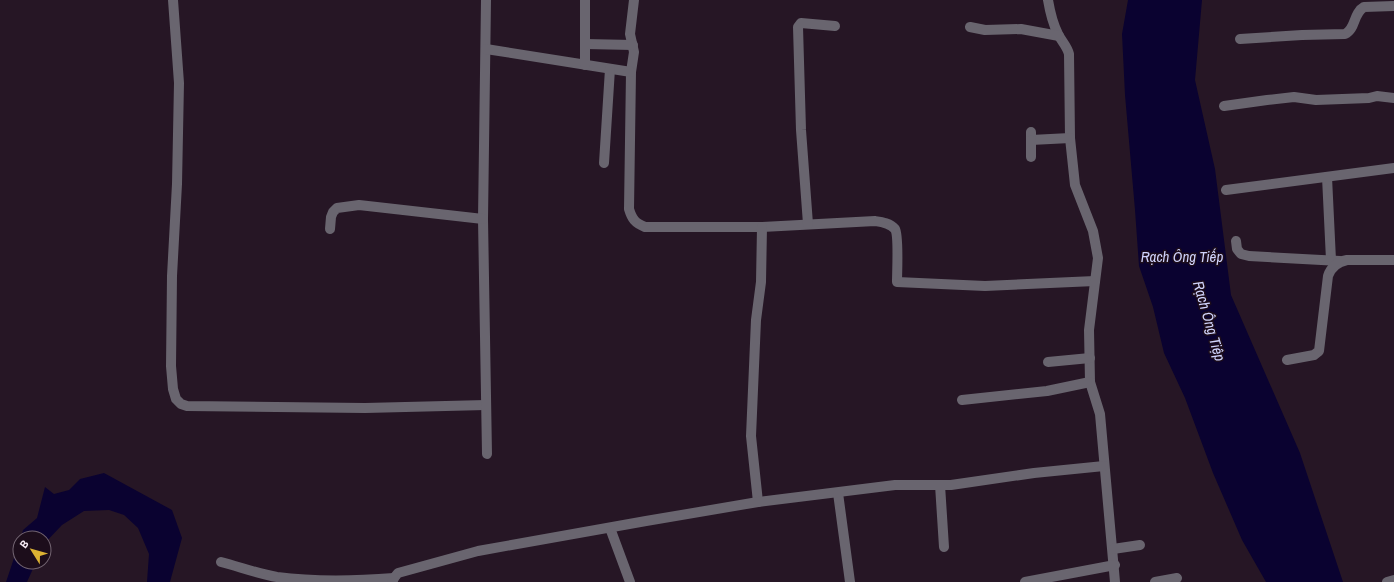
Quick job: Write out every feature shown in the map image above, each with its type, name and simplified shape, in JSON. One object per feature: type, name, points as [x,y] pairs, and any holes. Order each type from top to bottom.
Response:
[{"type":"street","points":[[173,0],[179,83],[177,184],[172,276],[171,366],[173,389],[176,399],[181,404],[187,406],[364,408],[486,405]]},
{"type":"street","points":[[486,0],[483,219],[487,454]]},
{"type":"street","points":[[585,0],[585,65]]},
{"type":"street","points":[[634,0],[630,34],[633,48],[631,72],[629,209],[634,221],[645,227],[762,227],[875,221],[884,222],[891,226],[897,233],[897,282],[985,286],[1095,281]]},
{"type":"street","points":[[1048,0],[1059,36],[1068,48],[1070,138],[1074,185],[1093,231],[1098,258],[1089,330],[1090,382],[1100,414],[1115,565],[1115,582]]},
{"type":"street","points":[[1240,39],[1345,34],[1350,30],[1357,12],[1360,9],[1364,7],[1394,6]]},
{"type":"street","points":[[808,224],[801,130],[798,27],[801,23],[835,26]]},
{"type":"street","points":[[970,27],[984,30],[1021,29],[1059,36]]},
{"type":"street","points":[[585,44],[633,48]]},
{"type":"street","points":[[486,49],[631,72]]},
{"type":"street","points":[[604,163],[610,69]]},
{"type":"street","points":[[1224,106],[1294,97],[1316,100],[1369,98],[1377,96],[1394,98]]},
{"type":"street","points":[[1031,157],[1031,136],[1070,138]]},
{"type":"street","points":[[1226,190],[1394,168]]},
{"type":"street","points":[[1287,360],[1314,355],[1319,351],[1328,276],[1336,260],[1327,177]]},
{"type":"street","points":[[330,229],[331,217],[337,208],[359,205],[483,219]]},
{"type":"street","points":[[758,502],[751,436],[756,320],[761,282],[762,227]]},
{"type":"street","points":[[1236,241],[1236,249],[1241,254],[1249,256],[1336,260],[1394,260]]},
{"type":"street","points":[[1048,362],[1090,358]]},
{"type":"street","points":[[962,400],[1047,391],[1090,382]]},
{"type":"street","points":[[221,562],[276,577],[313,581],[393,580],[398,573],[478,551],[758,502],[895,485],[951,485],[1034,473],[1104,466]]},
{"type":"street","points":[[940,485],[944,547]]},
{"type":"street","points":[[838,493],[850,582]]},
{"type":"street","points":[[610,528],[630,582]]},
{"type":"street","points":[[1113,549],[1140,545]]},
{"type":"street","points":[[1025,582],[1115,565]]},
{"type":"street","points":[[1156,582],[1177,578]]},
{"type":"street","points":[[1387,582],[1394,580]]},
{"type":"water","name":"Rạch Ông Tiếp","points":[[1128,0],[1202,0],[1195,80],[1215,169],[1231,295],[1300,453],[1343,582],[1266,582],[1242,540],[1213,473],[1185,398],[1164,353],[1153,307],[1139,266],[1125,95],[1122,34]]},
{"type":"water","points":[[104,473],[172,510],[182,538],[170,582],[147,582],[149,554],[138,528],[124,515],[109,510],[84,511],[62,525],[52,536],[52,530],[23,530],[37,518],[45,487],[54,494],[69,490],[80,479]]},
{"type":"water","points":[[12,564],[12,570],[32,570],[27,582],[6,582]]},
{"type":"water label","name":"Rạch Ông Tiệp","points":[[1209,321]]}]
